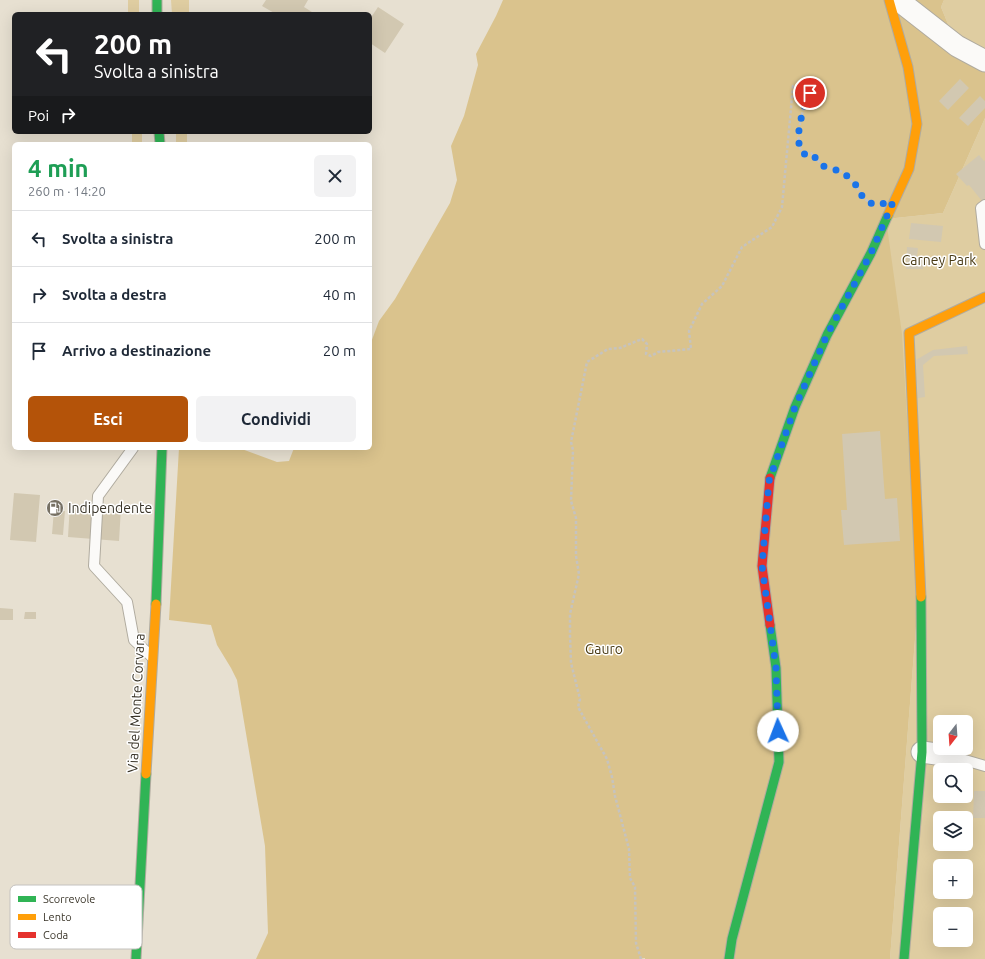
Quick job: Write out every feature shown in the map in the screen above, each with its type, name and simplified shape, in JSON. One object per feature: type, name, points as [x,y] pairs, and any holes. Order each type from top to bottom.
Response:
[{"type":"street","points":[[157,0],[157,12]]},
{"type":"street","points":[[729,959],[732,939],[779,762],[776,668],[762,566],[769,481],[795,407],[827,335],[871,253],[908,169],[917,124],[908,66],[889,0]]},
{"type":"street","points":[[898,0],[957,46],[985,61]]},
{"type":"street","points":[[904,959],[922,752],[921,576],[909,333],[985,298]]},
{"type":"street","name":"Via del Monte Corvara","points":[[140,885],[162,450]]},
{"type":"street","points":[[922,752],[951,756]]},
{"type":"street","name":"Via del Monte Corvara","points":[[136,959],[137,949]]},
{"type":"lane","points":[[985,205],[981,208],[985,244]]},
{"type":"lane","points":[[132,450],[98,496],[94,566],[126,602],[134,640],[152,658]]},
{"type":"lane","points":[[951,756],[985,766]]},
{"type":"path","points":[[641,959],[636,943],[635,887],[630,878],[629,849],[615,796],[612,776],[607,759],[578,707],[580,699],[571,663],[570,614],[579,574],[576,556],[576,518],[570,501],[572,442],[587,362],[608,349],[620,348],[642,339],[647,344],[646,354],[651,356],[658,352],[691,349],[689,331],[702,304],[722,286],[742,247],[772,227],[782,207],[793,86],[810,89],[798,136],[800,150],[804,154],[811,153],[823,166],[843,172],[858,187],[863,198],[874,205],[893,202]]},
{"type":"green space","points":[[128,0],[139,0],[139,12],[128,12]]},
{"type":"green space","points":[[171,0],[189,0],[189,12],[172,12]]},
{"type":"green space","name":"Gauro","points":[[503,0],[944,0],[941,7],[957,46],[985,61],[985,118],[943,213],[886,219],[902,334],[918,601],[890,959],[256,959],[268,933],[265,846],[237,680],[217,645],[211,625],[169,620],[179,450],[244,450],[277,462],[289,461],[293,450],[372,450],[372,340],[379,321],[395,299],[450,203],[457,180],[451,146],[464,116],[478,65],[476,54]]},
{"type":"green space","points":[[944,0],[985,0],[985,61],[957,46],[941,7]]},
{"type":"green space","name":"Carney Park","points":[[985,118],[985,959],[890,959],[918,601],[886,219],[943,213]]},
{"type":"green space","points":[[132,134],[142,134],[142,142],[132,142]]},
{"type":"green space","points":[[176,134],[187,134],[187,142],[176,142]]},
{"type":"building","points":[[266,0],[308,0],[304,7],[312,12],[272,12],[262,6]]},
{"type":"building","points":[[378,7],[404,24],[385,53],[372,44],[372,16]]},
{"type":"building","points":[[960,79],[969,88],[948,110],[939,101]]},
{"type":"building","points":[[980,96],[985,101],[985,108],[968,126],[959,118]]},
{"type":"building","points":[[979,155],[984,161],[985,160],[985,198],[982,201],[969,185],[967,186],[956,174]]},
{"type":"building","points":[[911,223],[943,226],[941,242],[909,239]]},
{"type":"building","points":[[907,247],[918,248],[917,257],[923,257],[923,269],[906,269]]},
{"type":"building","points":[[967,346],[968,354],[934,356],[923,365],[925,397],[918,398],[916,360],[933,350]]},
{"type":"building","points":[[880,431],[885,499],[897,498],[900,541],[844,545],[841,510],[847,510],[842,434]]},
{"type":"building","points":[[14,493],[40,495],[36,542],[10,540]]},
{"type":"building","points":[[70,504],[121,508],[119,541],[68,537]]},
{"type":"building","points":[[54,510],[65,511],[63,535],[52,534]]},
{"type":"building","points":[[0,608],[13,609],[13,620],[0,620]]},
{"type":"building","points":[[25,612],[36,612],[36,619],[24,619]]},
{"type":"building","points":[[974,791],[985,791],[985,818],[973,818]]},
{"type":"traffic: fast","points":[[157,0],[157,12]]},
{"type":"traffic: fast","points":[[159,134],[160,142]]},
{"type":"traffic: fast","points":[[770,478],[795,407],[827,335],[871,253],[888,215]]},
{"type":"traffic: fast","points":[[156,604],[162,450]]},
{"type":"traffic: fast","points":[[904,959],[922,752],[921,597]]},
{"type":"traffic: fast","points":[[729,959],[732,939],[779,762],[776,668],[770,625]]},
{"type":"traffic: fast","points":[[140,885],[146,774]]},
{"type":"traffic: fast","points":[[136,959],[137,949]]},
{"type":"traffic: slow","points":[[888,215],[909,169],[917,124],[908,67],[889,0]]},
{"type":"traffic: slow","points":[[921,597],[909,333],[985,297]]},
{"type":"traffic: slow","points":[[146,774],[156,604]]},
{"type":"traffic: jam","points":[[770,478],[762,566],[770,625]]},
{"type":"place","name":"Indipendente","points":[[55,508]]},
{"type":"route","points":[[778,731],[776,668],[762,566],[769,481],[795,407],[827,335],[871,253],[893,202],[874,205],[863,198],[858,187],[843,172],[823,166],[811,153],[804,154],[800,150],[798,136],[807,96],[810,93]]}]
